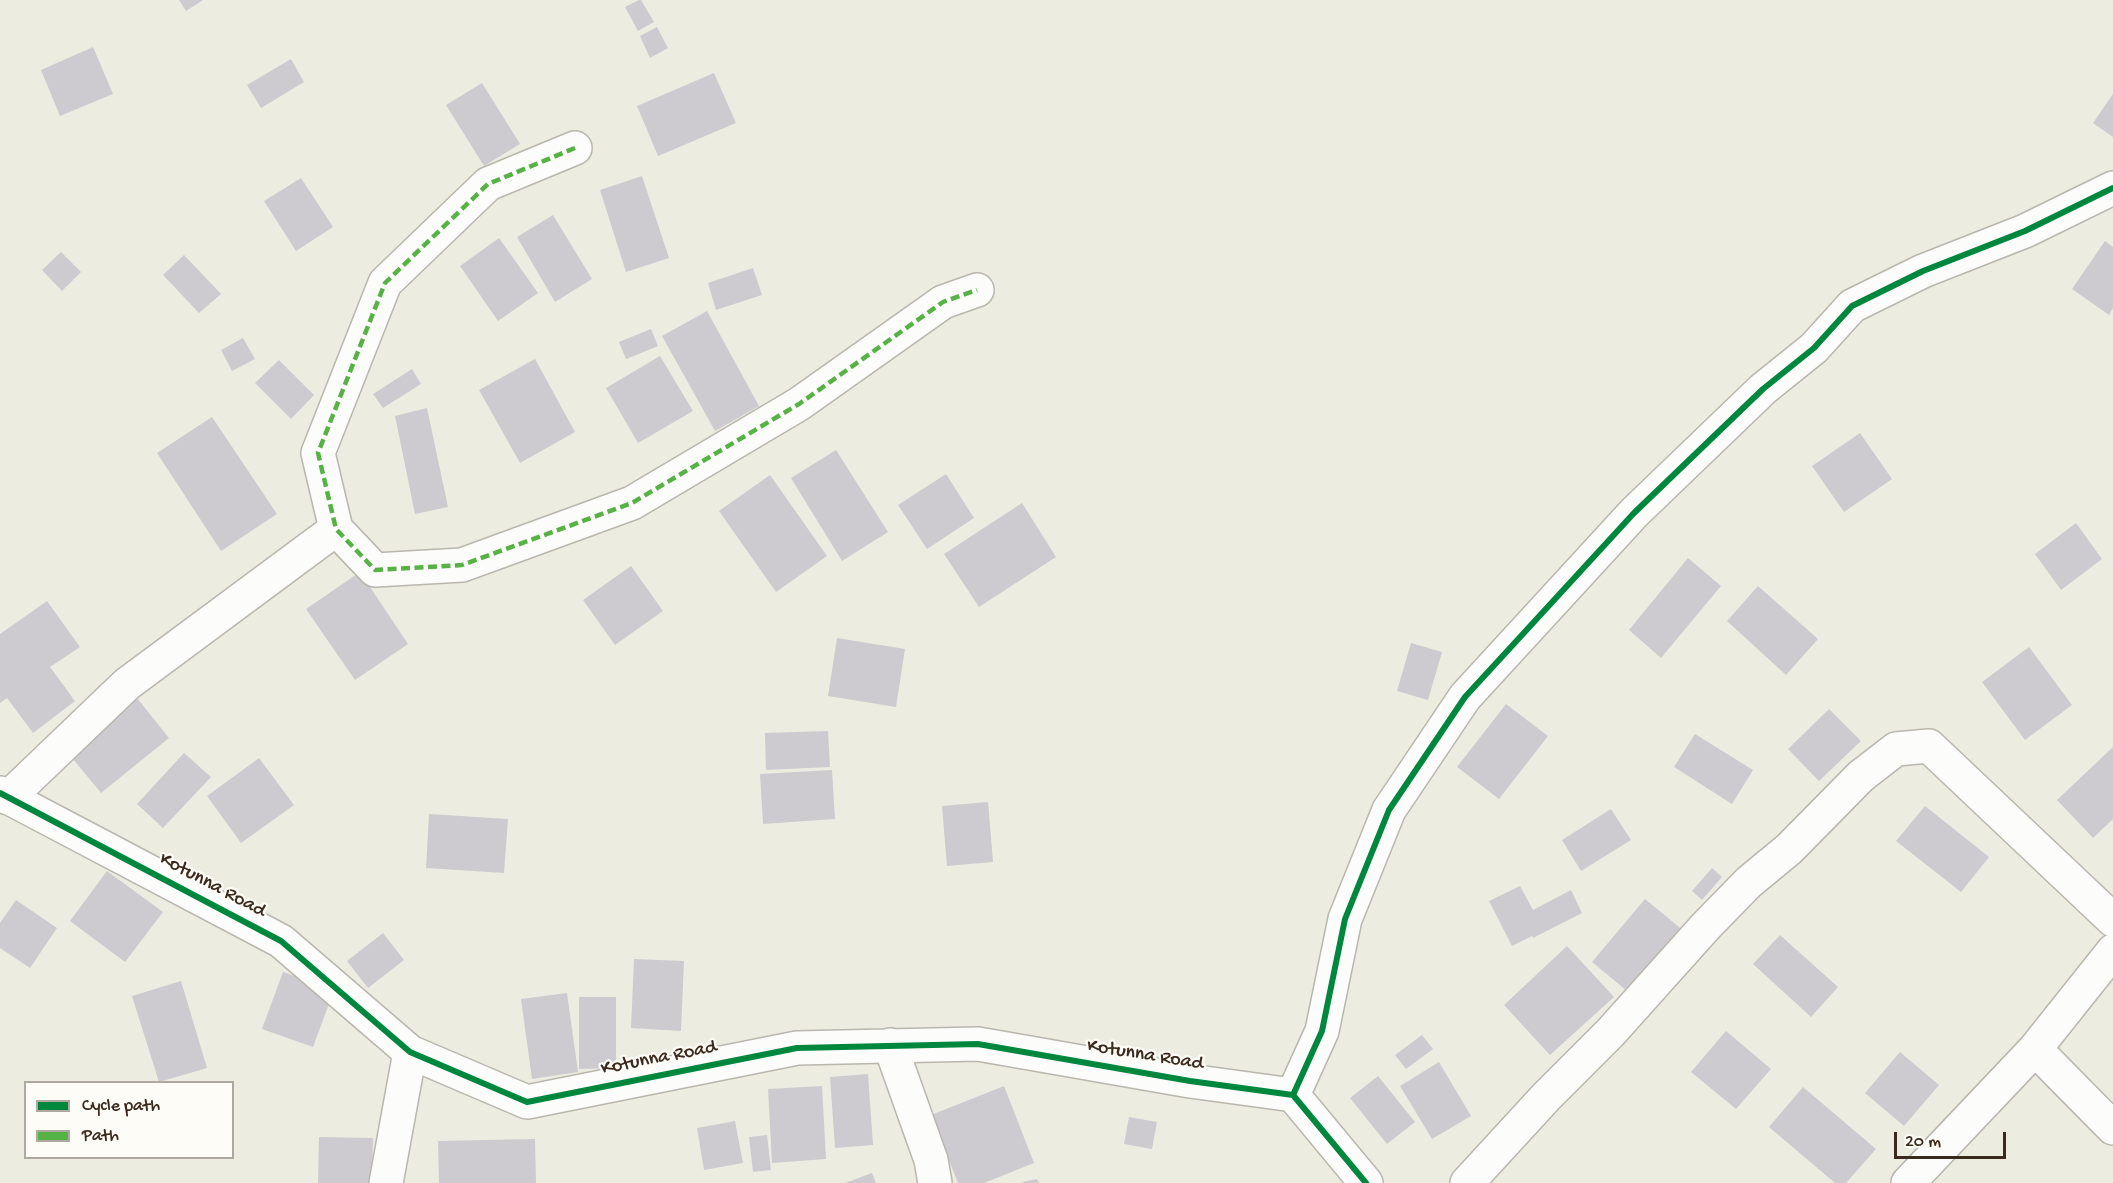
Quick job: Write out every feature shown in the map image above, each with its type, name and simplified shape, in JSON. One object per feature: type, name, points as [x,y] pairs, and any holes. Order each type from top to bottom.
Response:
[{"type":"street","points":[[575,148],[488,184],[385,283],[318,453],[336,529],[375,570],[462,565],[632,503],[799,404],[943,302],[977,290]]},
{"type":"street","points":[[1366,1183],[1293,1095],[1322,1031],[1345,919],[1389,810],[1465,697],[1634,513],[1763,389],[1814,348],[1851,306],[1923,271],[2025,231],[2113,188]]},
{"type":"street","points":[[4,795],[127,684],[336,529]]},
{"type":"street","points":[[1467,1183],[1546,1097],[1611,1032],[1749,882],[1789,849],[1861,776],[1896,748],[1929,746],[2113,920]]},
{"type":"street","name":"Kotunna Road","points":[[4,795],[281,941],[410,1052],[527,1102],[797,1048],[978,1044],[1190,1081],[1293,1095]]},
{"type":"street","points":[[1908,1183],[2035,1048],[2113,951]]},
{"type":"street","points":[[890,1045],[930,1160],[934,1183]]},
{"type":"street","points":[[2035,1048],[2113,1128]]},
{"type":"street","points":[[386,1183],[410,1052]]},
{"type":"building","points":[[179,0],[203,0],[186,11]]},
{"type":"building","points":[[639,0],[654,22],[638,31],[625,7]]},
{"type":"building","points":[[657,27],[668,48],[650,58],[640,36]]},
{"type":"building","points":[[93,47],[113,94],[60,116],[41,70]]},
{"type":"building","points":[[291,59],[304,82],[261,108],[247,85]]},
{"type":"building","points":[[714,73],[736,123],[658,156],[637,106]]},
{"type":"building","points":[[482,83],[520,144],[484,166],[446,105]]},
{"type":"building","points":[[2113,94],[2113,137],[2093,123]]},
{"type":"building","points":[[642,176],[669,258],[626,272],[600,190]]},
{"type":"building","points":[[301,178],[333,227],[296,251],[264,201]]},
{"type":"building","points":[[553,215],[592,279],[555,302],[517,237]]},
{"type":"building","points":[[499,238],[538,293],[498,321],[460,266]]},
{"type":"building","points":[[2105,241],[2113,247],[2113,308],[2109,315],[2072,289]]},
{"type":"building","points":[[61,252],[81,272],[62,291],[42,270]]},
{"type":"building","points":[[184,255],[221,294],[199,313],[163,275]]},
{"type":"building","points":[[753,268],[762,295],[716,310],[708,283]]},
{"type":"building","points":[[707,311],[759,406],[715,431],[662,336]]},
{"type":"building","points":[[651,329],[658,346],[626,359],[619,342]]},
{"type":"building","points":[[243,338],[255,359],[232,371],[221,350]]},
{"type":"building","points":[[660,356],[693,411],[638,443],[606,388]]},
{"type":"building","points":[[535,359],[575,432],[520,463],[479,390]]},
{"type":"building","points":[[279,360],[314,395],[291,419],[255,383]]},
{"type":"building","points":[[412,369],[421,384],[383,408],[373,394]]},
{"type":"building","points":[[427,408],[448,507],[415,514],[395,416]]},
{"type":"building","points":[[212,417],[277,514],[221,551],[157,453]]},
{"type":"building","points":[[1860,433],[1892,479],[1844,512],[1812,466]]},
{"type":"building","points":[[836,450],[888,532],[842,561],[791,478]]},
{"type":"building","points":[[946,474],[974,518],[927,549],[898,505]]},
{"type":"building","points":[[770,475],[827,556],[776,592],[719,511]]},
{"type":"building","points":[[1022,503],[1056,557],[979,607],[944,554]]},
{"type":"building","points":[[2076,523],[2102,559],[2061,590],[2035,554]]},
{"type":"building","points":[[1688,558],[1721,586],[1661,658],[1629,630]]},
{"type":"building","points":[[631,566],[663,611],[615,645],[583,600]]},
{"type":"building","points":[[360,572],[408,644],[355,680],[306,609]]},
{"type":"building","points":[[1758,586],[1818,639],[1786,675],[1727,621]]},
{"type":"building","points":[[47,601],[80,647],[50,667],[75,701],[33,733],[7,698],[0,703],[0,634]]},
{"type":"building","points":[[837,638],[905,649],[896,707],[828,696]]},
{"type":"building","points":[[1411,643],[1442,652],[1428,700],[1397,691]]},
{"type":"building","points":[[2029,647],[2072,705],[2025,740],[1982,682]]},
{"type":"building","points":[[133,693],[169,738],[101,793],[64,748]]},
{"type":"building","points":[[1506,704],[1548,736],[1499,799],[1457,767]]},
{"type":"building","points":[[1829,709],[1861,741],[1819,781],[1788,749]]},
{"type":"building","points":[[828,731],[830,767],[766,770],[765,733]]},
{"type":"building","points":[[1695,734],[1753,770],[1732,804],[1674,767]]},
{"type":"building","points":[[2113,747],[2113,819],[2093,838],[2057,800]]},
{"type":"building","points":[[184,753],[211,777],[163,828],[137,804]]},
{"type":"building","points":[[259,758],[294,805],[241,843],[207,796]]},
{"type":"building","points":[[832,770],[835,819],[763,824],[760,774]]},
{"type":"building","points":[[988,802],[993,862],[947,866],[942,806]]},
{"type":"building","points":[[1925,806],[1989,857],[1961,892],[1896,841]]},
{"type":"building","points":[[1611,809],[1631,840],[1581,871],[1562,840]]},
{"type":"building","points":[[429,814],[508,819],[504,873],[426,868]]},
{"type":"building","points":[[1712,868],[1722,877],[1702,900],[1692,891]]},
{"type":"building","points":[[107,871],[163,912],[125,962],[70,921]]},
{"type":"building","points":[[1520,886],[1533,910],[1571,890],[1582,913],[1512,946],[1489,901]]},
{"type":"building","points":[[1645,899],[1684,931],[1632,995],[1592,962]]},
{"type":"building","points":[[16,900],[57,928],[30,968],[0,948],[0,923]]},
{"type":"building","points":[[383,933],[404,960],[368,988],[347,961]]},
{"type":"building","points":[[1780,935],[1838,987],[1811,1017],[1753,964]]},
{"type":"building","points":[[1567,946],[1614,997],[1550,1055],[1504,1005]]},
{"type":"building","points":[[634,959],[684,961],[681,1031],[631,1028]]},
{"type":"building","points":[[283,972],[334,990],[313,1047],[262,1029]]},
{"type":"building","points":[[181,981],[207,1068],[159,1081],[132,996]]},
{"type":"building","points":[[567,993],[578,1072],[532,1079],[521,999]]},
{"type":"building","points":[[579,997],[616,997],[616,1068],[579,1069]]},
{"type":"building","points":[[1726,1031],[1771,1069],[1736,1109],[1691,1072]]},
{"type":"building","points":[[1422,1035],[1433,1049],[1406,1069],[1395,1055]]},
{"type":"building","points":[[1900,1052],[1939,1085],[1904,1126],[1865,1093]]},
{"type":"building","points":[[1439,1062],[1471,1116],[1432,1139],[1400,1086]]},
{"type":"building","points":[[868,1074],[873,1145],[835,1148],[830,1077]]},
{"type":"building","points":[[1378,1076],[1415,1122],[1387,1144],[1350,1098]]},
{"type":"building","points":[[822,1086],[826,1159],[772,1163],[768,1089]]},
{"type":"building","points":[[1004,1086],[1034,1163],[984,1183],[958,1183],[931,1115]]},
{"type":"building","points":[[1803,1087],[1876,1149],[1846,1183],[1835,1183],[1769,1127]]},
{"type":"building","points":[[1129,1117],[1157,1122],[1152,1149],[1124,1144]]},
{"type":"building","points":[[735,1121],[743,1163],[704,1170],[697,1128]]},
{"type":"building","points":[[767,1135],[771,1170],[753,1172],[749,1137]]},
{"type":"building","points":[[319,1137],[373,1138],[372,1183],[318,1183]]},
{"type":"building","points":[[535,1139],[536,1183],[439,1183],[438,1141]]},
{"type":"building","points":[[872,1173],[876,1183],[845,1183]]},
{"type":"building","points":[[1037,1179],[1039,1183],[1022,1183],[1022,1182]]},
{"type":"marked path","points":[[575,148],[488,184],[385,283],[318,453],[336,529],[375,570],[462,565],[632,503],[799,404],[943,302],[977,290]]},
{"type":"cycle path","points":[[1293,1095],[1322,1031],[1345,919],[1389,810],[1465,697],[1634,513],[1763,389],[1814,348],[1852,306],[1923,271],[2025,231],[2113,188]]},
{"type":"cycle path","points":[[0,793],[281,941],[410,1052],[527,1102],[797,1048],[978,1044],[1190,1081],[1293,1095],[1366,1183]]}]
